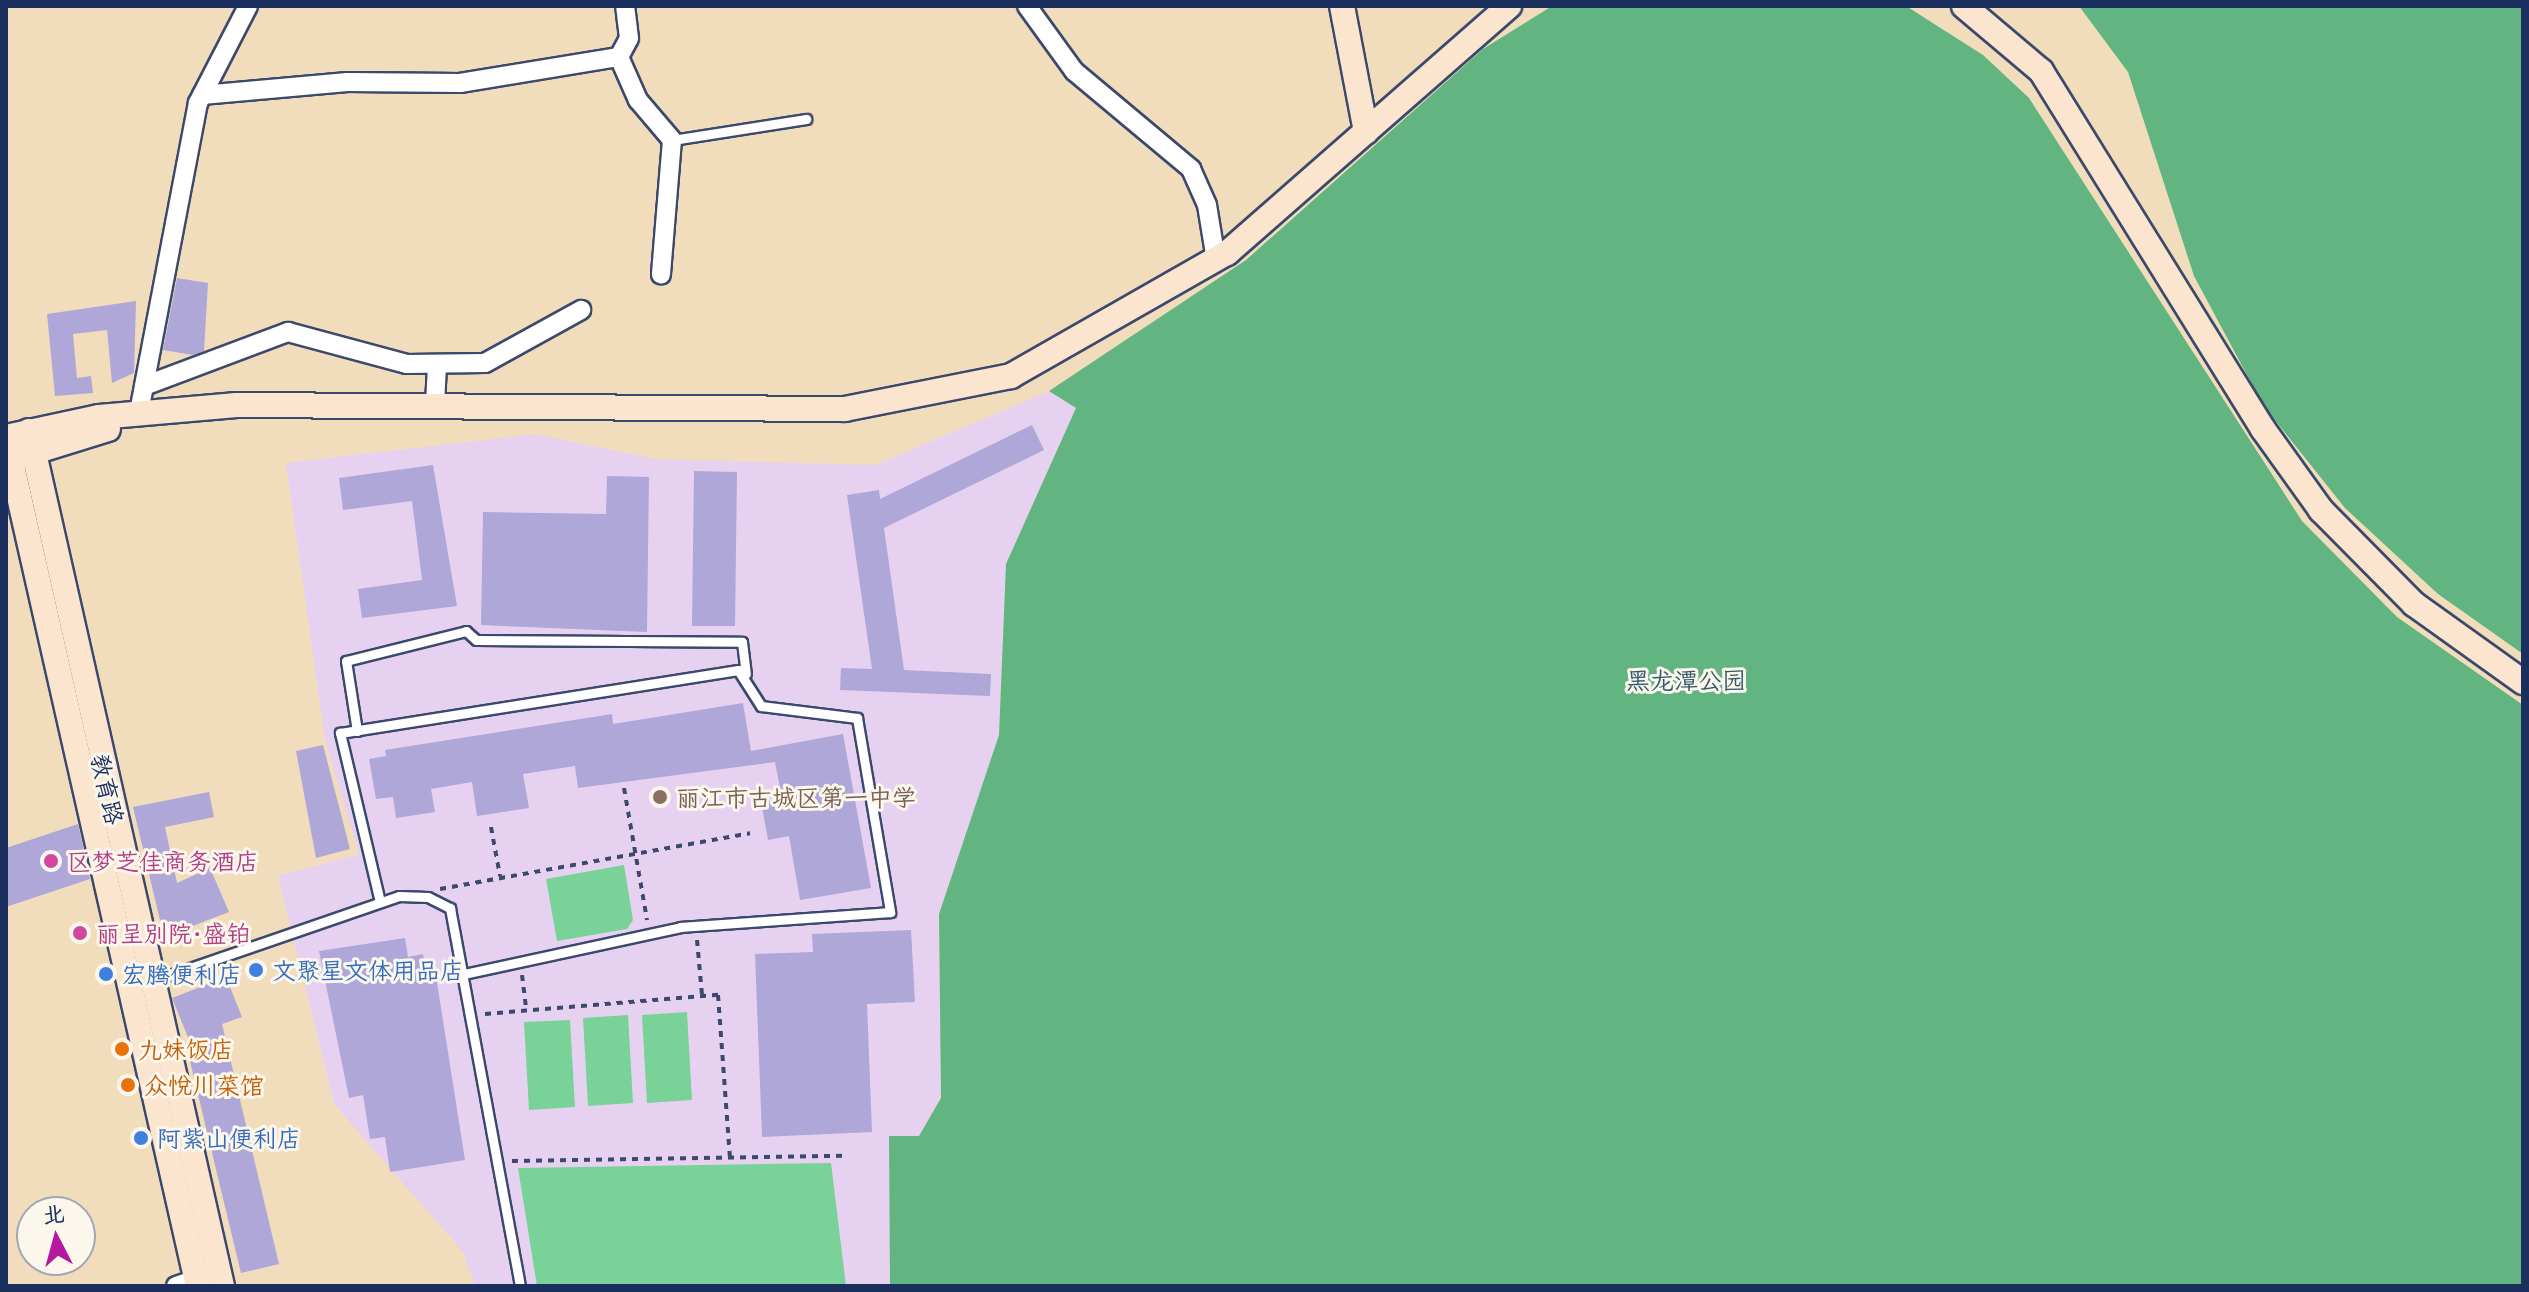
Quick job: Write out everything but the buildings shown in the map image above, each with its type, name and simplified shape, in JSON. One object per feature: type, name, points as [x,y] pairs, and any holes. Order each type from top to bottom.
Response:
[{"type":"street","points":[[139,412],[202,95],[248,6]]},
{"type":"street","points":[[619,57],[629,38],[625,6]]},
{"type":"street","points":[[1027,6],[1074,71],[1191,169],[1207,205],[1216,260]]},
{"type":"street","points":[[1342,6],[1366,132]]},
{"type":"street","points":[[15,447],[139,412],[180,409],[435,404],[801,411],[930,397],[1011,376],[1216,260],[1509,6]]},
{"type":"street","points":[[1964,6],[2041,71],[2321,510],[2414,604],[2523,682]]},
{"type":"street","points":[[202,95],[347,82],[460,83],[619,57]]},
{"type":"street","points":[[619,57],[638,100],[672,140],[661,275]]},
{"type":"street","points":[[144,386],[288,332],[437,366],[500,360],[581,310]]},
{"type":"street","points":[[435,404],[437,366]]},
{"type":"street","points":[[15,447],[180,409]]},
{"type":"street","name":"教育路","points":[[15,447],[151,981],[222,1286]]},
{"type":"street","name":"教育路","points":[[15,447],[190,1284]]},
{"type":"lane","points":[[672,140],[806,119]]},
{"type":"lane","points":[[357,731],[346,661],[466,631],[476,640],[742,642],[746,674],[761,706],[857,718],[890,912],[695,926],[649,933],[463,974]]},
{"type":"lane","points":[[380,902],[339,749],[340,733],[588,690],[746,674]]},
{"type":"lane","points":[[151,981],[380,902],[428,897],[450,908],[520,1286]]},
{"type":"path","points":[[624,788],[649,933]]},
{"type":"path","points":[[491,827],[500,876]]},
{"type":"path","points":[[428,897],[447,885],[750,833]]},
{"type":"path","points":[[695,926],[702,996]]},
{"type":"path","points":[[521,960],[526,1008]]},
{"type":"path","points":[[470,1015],[526,1008],[718,995],[730,1157]]},
{"type":"path","points":[[497,1162],[844,1156]]},
{"type":"shaded area","name":"丽江市古城区第一中学","points":[[1049,391],[1076,408],[1006,564],[999,735],[939,914],[941,1098],[919,1136],[889,1136],[890,1286],[475,1286],[463,1252],[334,1104],[278,876],[359,854],[325,740],[286,463],[535,434],[655,459],[875,465]]},
{"type":"green space","name":"黑龙潭公园","points":[[1552,6],[1906,6],[1983,55],[2029,98],[2302,521],[2397,617],[2523,705],[2523,1286],[890,1286],[889,1136],[919,1136],[941,1098],[939,914],[999,735],[1006,564],[1076,408],[1049,391],[1246,260],[1483,49]]},
{"type":"green space","points":[[2079,6],[2523,6],[2523,654],[2438,594],[2345,508],[2263,405],[2194,276],[2128,72]]},
{"type":"green space","points":[[624,865],[633,920],[627,929],[557,941],[546,879]]},
{"type":"green space","points":[[687,1012],[692,1100],[647,1103],[642,1015]]},
{"type":"green space","points":[[628,1015],[633,1103],[588,1106],[583,1018]]},
{"type":"green space","points":[[570,1020],[575,1107],[529,1110],[524,1022]]},
{"type":"green space","points":[[831,1163],[846,1286],[537,1286],[518,1168]]},
{"type":"place","name":"丽江市古城区第一中学","points":[[660,797]]},
{"type":"place","name":"区梦芝佳商务酒店","points":[[51,861]]},
{"type":"place","name":"丽呈别院·盛铂","points":[[80,933]]},
{"type":"place","name":"文聚星文体用品店","points":[[256,970]]},
{"type":"place","name":"宏腾便利店","points":[[106,974]]},
{"type":"place","name":"九妹饭店","points":[[122,1049]]},
{"type":"place","name":"众悦川菜馆","points":[[128,1085]]},
{"type":"place","name":"阿紫山便利店","points":[[141,1138]]}]
